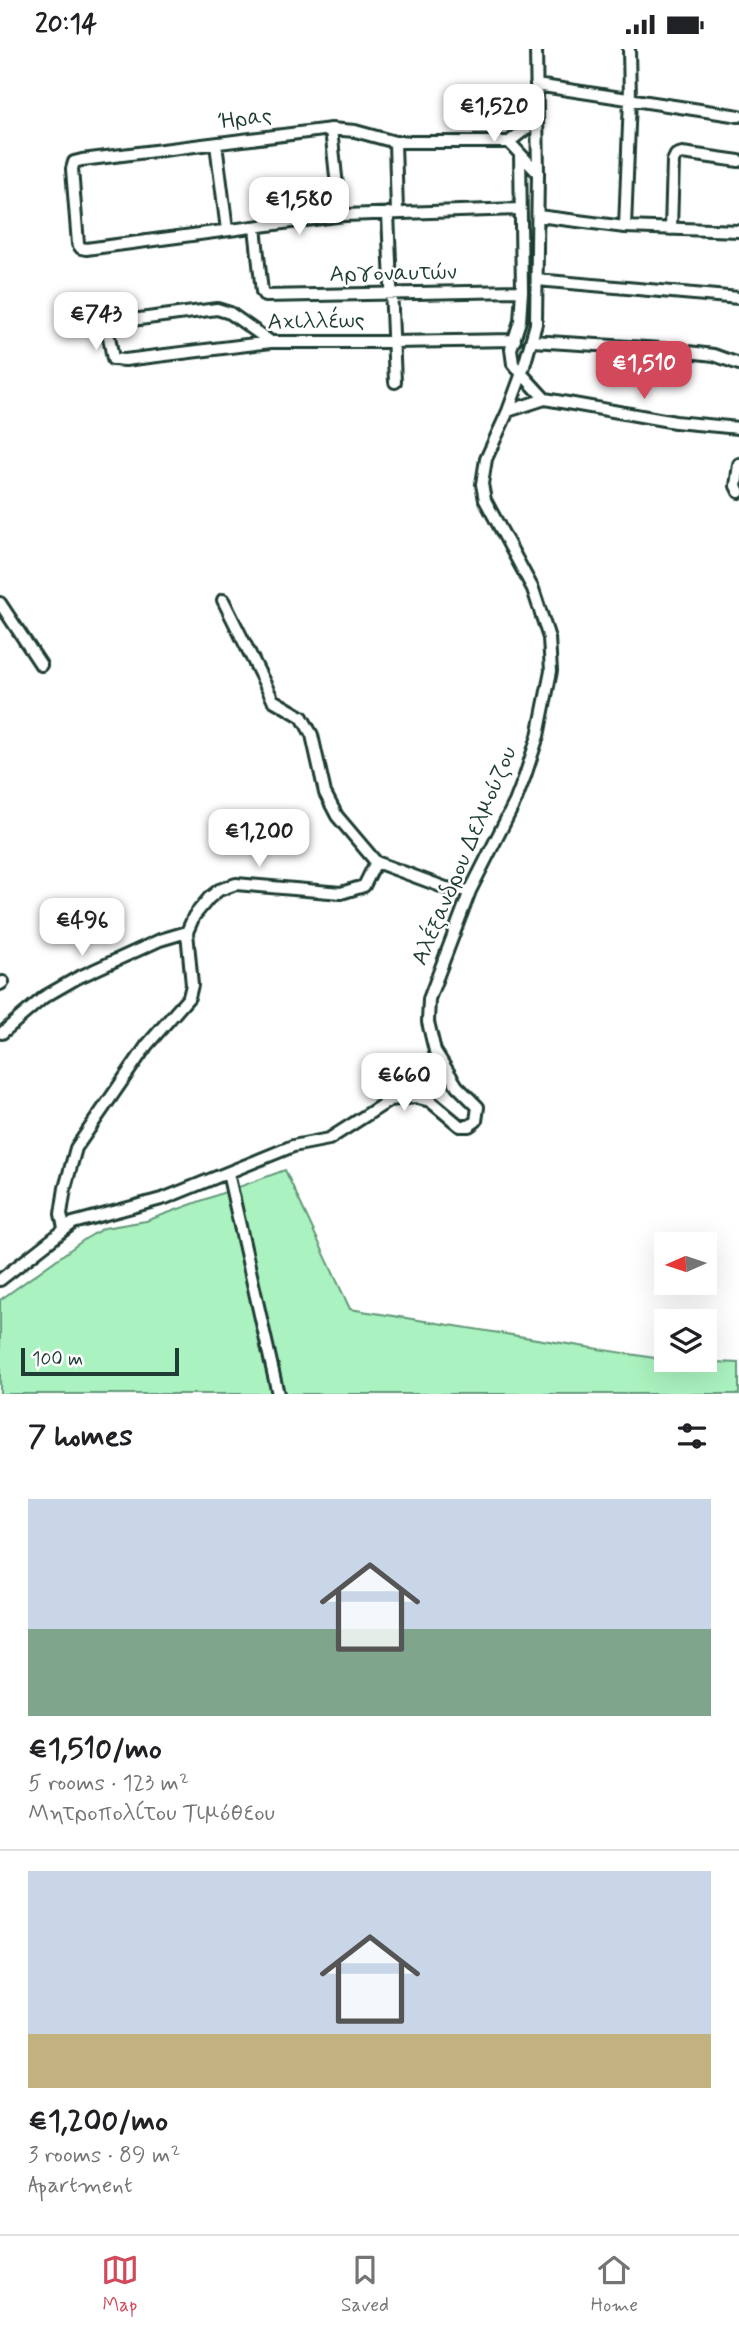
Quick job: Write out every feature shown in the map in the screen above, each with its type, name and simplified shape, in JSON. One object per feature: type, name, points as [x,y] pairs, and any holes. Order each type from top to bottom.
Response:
[{"type":"street","name":"Αλέξανδρου Δελμούζου","points":[[0,1280],[64,1228],[82,1219],[164,1198],[293,1146],[335,1136],[383,1104],[397,1098],[415,1097],[430,1101],[460,1126],[469,1126],[477,1121],[478,1107],[444,1069],[431,1041],[428,1022],[432,989],[470,891],[515,802],[525,776],[538,736],[551,671],[549,639],[533,589],[482,490],[485,459],[508,411],[533,341],[536,324],[536,49]]},
{"type":"street","points":[[625,227],[631,99],[629,49]]},
{"type":"street","points":[[536,85],[739,116]]},
{"type":"street","points":[[537,120],[509,142],[538,173]]},
{"type":"street","points":[[331,129],[340,215]]},
{"type":"street","name":"Ήρας","points":[[227,230],[81,248],[78,244],[72,169],[74,162],[331,129],[355,131],[395,142],[509,142]]},
{"type":"street","points":[[395,142],[391,295],[395,382]]},
{"type":"street","points":[[216,144],[227,230],[340,215],[520,209]]},
{"type":"street","points":[[671,229],[673,161],[676,155],[682,153],[739,161]]},
{"type":"street","points":[[520,154],[522,291],[520,321],[511,349],[512,362],[545,400]]},
{"type":"street","points":[[538,216],[625,227],[739,231]]},
{"type":"street","name":"Αχιλλέως","points":[[255,227],[262,292],[265,296]]},
{"type":"street","points":[[537,279],[739,298]]},
{"type":"street","name":"Αργοναυτών","points":[[265,296],[522,291]]},
{"type":"street","name":"Αχιλλέως","points":[[271,342],[225,310],[217,309],[110,325],[108,331],[113,359],[118,360],[271,342],[515,340]]},
{"type":"street","points":[[533,341],[663,349],[713,355],[739,364]]},
{"type":"street","points":[[508,411],[545,400],[649,418],[739,428]]},
{"type":"street","points":[[739,464],[736,486],[739,492]]},
{"type":"street","points":[[223,600],[273,700],[302,717],[312,735],[325,793],[337,816],[376,862],[446,888],[470,891]]},
{"type":"street","points":[[0,603],[41,665]]},
{"type":"street","points":[[64,1228],[61,1214],[63,1199],[76,1148],[147,1045],[189,997],[192,985],[187,932],[194,916],[209,898],[219,890],[236,884],[341,893],[364,886],[376,862]]},
{"type":"street","points":[[2,1033],[44,997],[77,978],[160,940],[187,932]]},
{"type":"street","points":[[229,1173],[278,1394]]},
{"type":"green space","points":[[285,1170],[350,1309],[654,1358],[654,1372],[717,1372],[717,1362],[739,1363],[739,1394],[0,1394],[0,1300],[104,1228],[146,1221]]}]
